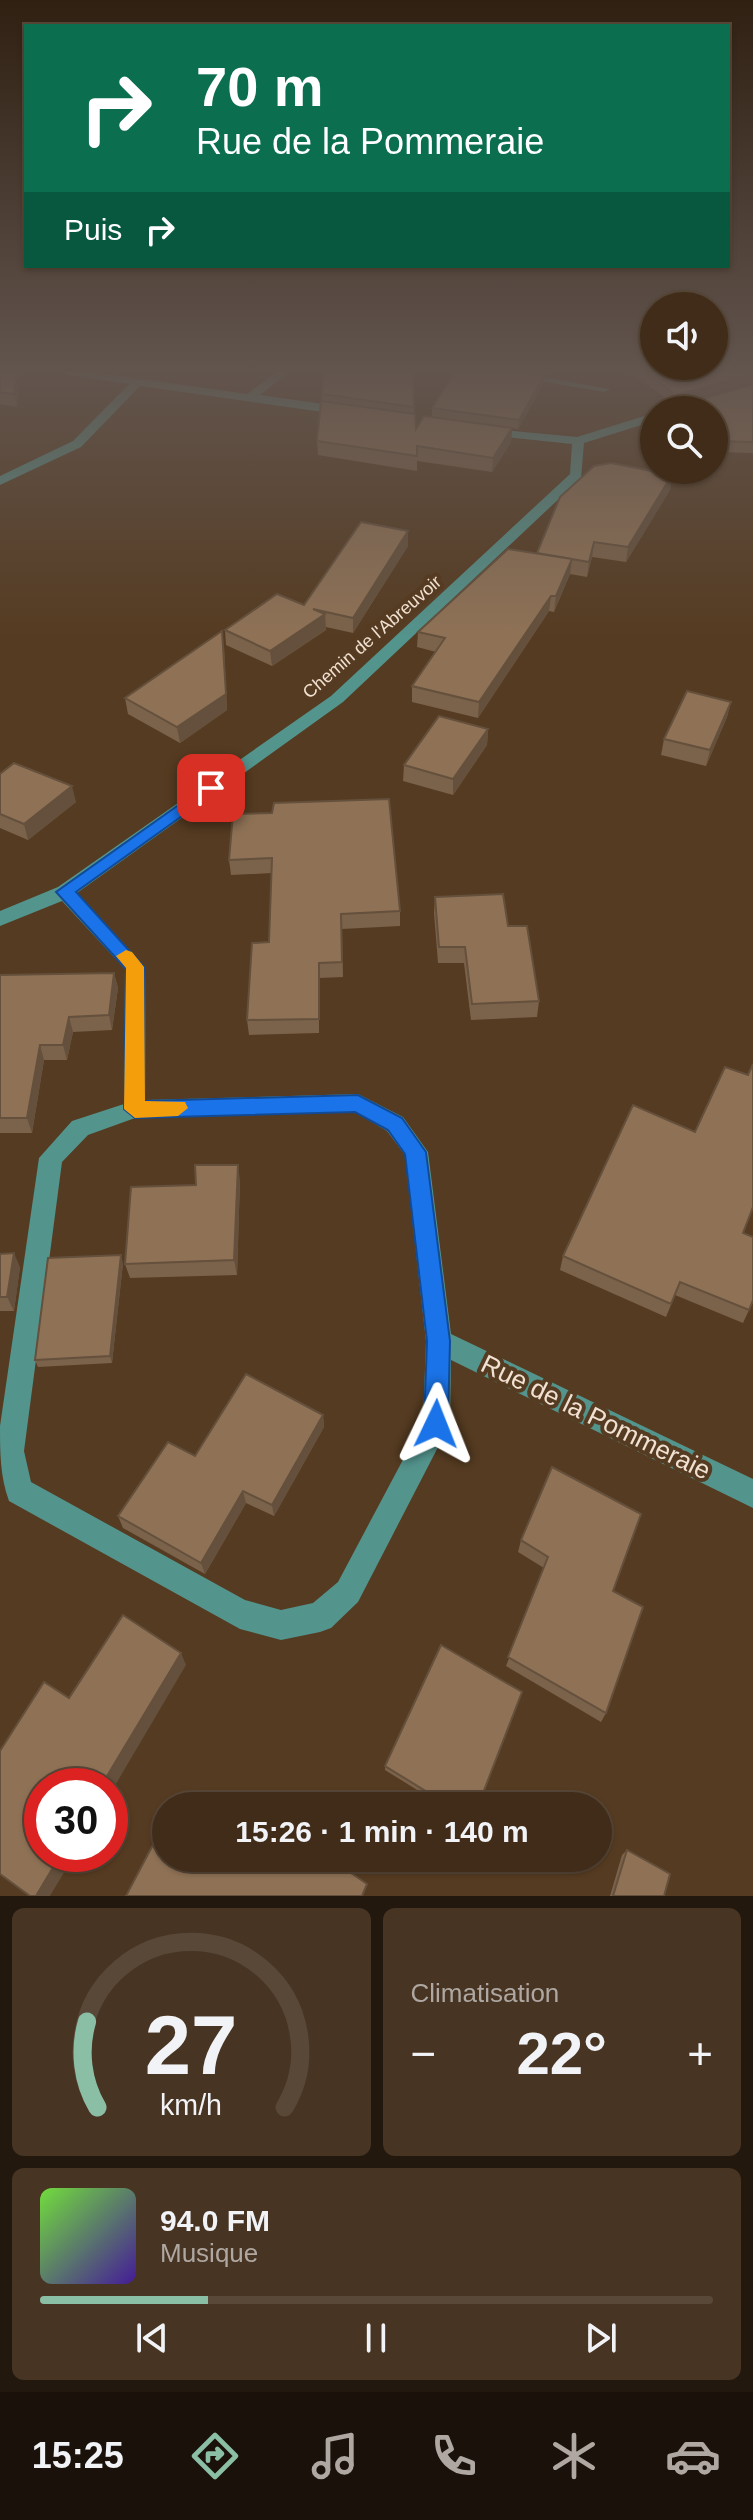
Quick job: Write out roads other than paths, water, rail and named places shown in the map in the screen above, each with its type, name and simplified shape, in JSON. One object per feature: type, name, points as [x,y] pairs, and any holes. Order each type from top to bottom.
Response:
[{"type":"street","points":[[0,481],[43,460]]},
{"type":"street","name":"Chemin de l'Abreuvoir","points":[[0,919],[65,892],[337,699],[576,475],[577,460]]},
{"type":"street","points":[[65,892],[135,967],[135,1109]]},
{"type":"street","points":[[358,1103],[395,1124],[416,1152],[439,1341],[436,1424],[348,1592],[320,1617],[281,1625],[240,1614],[19,1491],[10,1451],[51,1158],[80,1128],[135,1109],[358,1103]]},
{"type":"street","name":"Rue de la Pommeraie","points":[[439,1341],[753,1494]]}]
